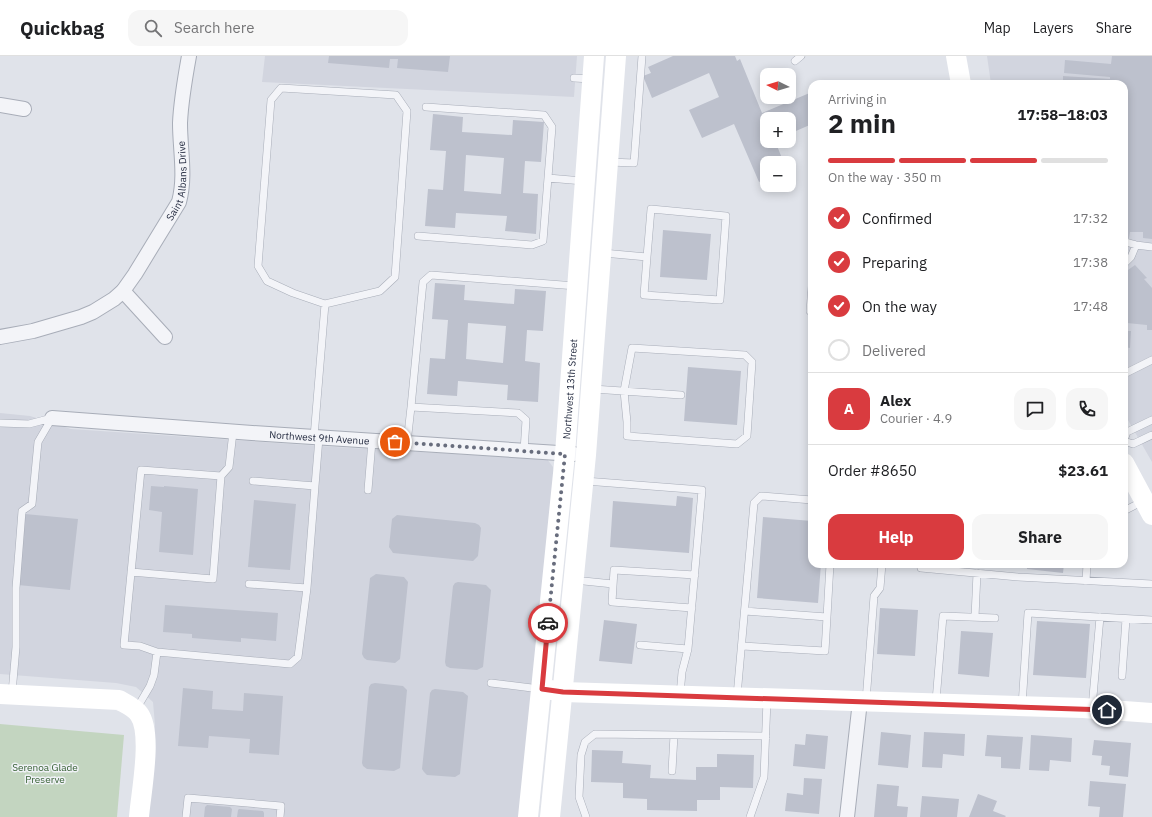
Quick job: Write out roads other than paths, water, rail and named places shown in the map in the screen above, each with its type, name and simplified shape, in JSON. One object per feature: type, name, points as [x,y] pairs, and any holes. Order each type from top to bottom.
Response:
[{"type":"street","name":"Saint Albans Drive","points":[[0,336],[34,331],[81,317],[104,306],[123,291],[136,274],[179,202],[182,190],[183,177],[180,124],[182,97],[189,56]]},
{"type":"street","name":"Northwest 13th Street","points":[[528,817],[565,454],[585,181],[583,78],[594,56]]},
{"type":"street","points":[[550,817],[586,455],[616,56]]},
{"type":"street","points":[[956,56],[960,80]]},
{"type":"street","points":[[0,105],[24,109]]},
{"type":"street","points":[[123,291],[165,337]]},
{"type":"street","name":"Northwest 9th Avenue","points":[[52,418],[233,432],[586,455]]},
{"type":"street","points":[[1128,470],[1148,508]]},
{"type":"street","points":[[542,689],[563,692],[1022,706],[1152,713]]},
{"type":"street","points":[[6,695],[119,700],[137,711],[145,724],[147,741],[139,817]]},
{"type":"street","points":[[847,817],[863,701]]},
{"type":"lane","points":[[608,162],[634,163],[642,56]]},
{"type":"lane","points":[[795,61],[801,56]]},
{"type":"lane","points":[[281,88],[396,95],[407,111],[395,277],[380,291],[325,304],[293,293],[267,281],[258,266],[270,100],[281,88]]},
{"type":"lane","points":[[418,236],[532,245],[542,241],[552,127],[544,115],[426,107]]},
{"type":"lane","points":[[548,178],[585,181]]},
{"type":"lane","points":[[651,209],[726,216],[720,300],[644,295],[647,257],[651,209]]},
{"type":"lane","points":[[1128,243],[1136,246],[1152,247]]},
{"type":"lane","points":[[1128,260],[1136,246]]},
{"type":"lane","points":[[601,253],[647,257]]},
{"type":"lane","points":[[407,443],[423,282],[431,275],[577,286]]},
{"type":"lane","points":[[221,476],[141,470],[124,644],[140,646],[157,652],[290,664],[298,657],[307,588],[315,486],[316,437],[325,304]]},
{"type":"lane","points":[[632,348],[745,354],[752,362],[747,436],[737,444],[627,436],[624,391],[632,348]]},
{"type":"lane","points":[[1128,372],[1152,360]]},
{"type":"lane","points":[[591,389],[681,395]]},
{"type":"lane","points":[[411,407],[518,413],[526,420],[524,451]]},
{"type":"lane","points":[[0,423],[29,424],[52,418]]},
{"type":"lane","points":[[6,695],[16,647],[16,588],[22,511],[32,504],[38,442],[52,418]]},
{"type":"lane","points":[[1128,432],[1152,420]]},
{"type":"lane","points":[[131,572],[213,579],[221,476],[229,467],[233,432]]},
{"type":"lane","points":[[1128,442],[1133,444],[1152,435]]},
{"type":"lane","points":[[368,490],[372,441]]},
{"type":"lane","points":[[253,481],[315,486]]},
{"type":"lane","points":[[583,481],[702,490],[688,649],[682,672],[680,695]]},
{"type":"lane","points":[[737,697],[754,503],[761,496],[808,500]]},
{"type":"lane","points":[[1128,510],[1148,508]]},
{"type":"lane","points":[[742,646],[825,651],[830,568]]},
{"type":"lane","points":[[863,701],[874,596],[880,588],[882,568]]},
{"type":"lane","points":[[921,568],[1018,577],[1152,584]]},
{"type":"lane","points":[[1086,581],[1087,568]]},
{"type":"lane","points":[[692,608],[612,602],[614,570],[695,575]]},
{"type":"lane","points":[[975,617],[977,574]]},
{"type":"lane","points":[[574,580],[613,584]]},
{"type":"lane","points":[[249,584],[307,588]]},
{"type":"lane","points":[[745,611],[826,617]]},
{"type":"lane","points":[[1022,706],[1028,612],[1152,620]]},
{"type":"lane","points":[[936,704],[943,616],[995,618]]},
{"type":"lane","points":[[1092,709],[1100,617]]},
{"type":"lane","points":[[1122,676],[1126,619]]},
{"type":"lane","points":[[640,645],[688,649]]},
{"type":"lane","points":[[137,711],[154,675],[157,652]]},
{"type":"lane","points":[[491,683],[542,689]]},
{"type":"lane","points":[[750,817],[764,777],[767,698]]},
{"type":"lane","points":[[586,817],[578,798],[581,755],[585,742],[595,734],[766,736]]},
{"type":"lane","points":[[672,771],[674,735]]},
{"type":"lane","points":[[186,817],[188,798],[281,806],[280,817]]},
{"type":"park label","name":"Serenoa Glade Preserve","points":[[45,772]]}]
